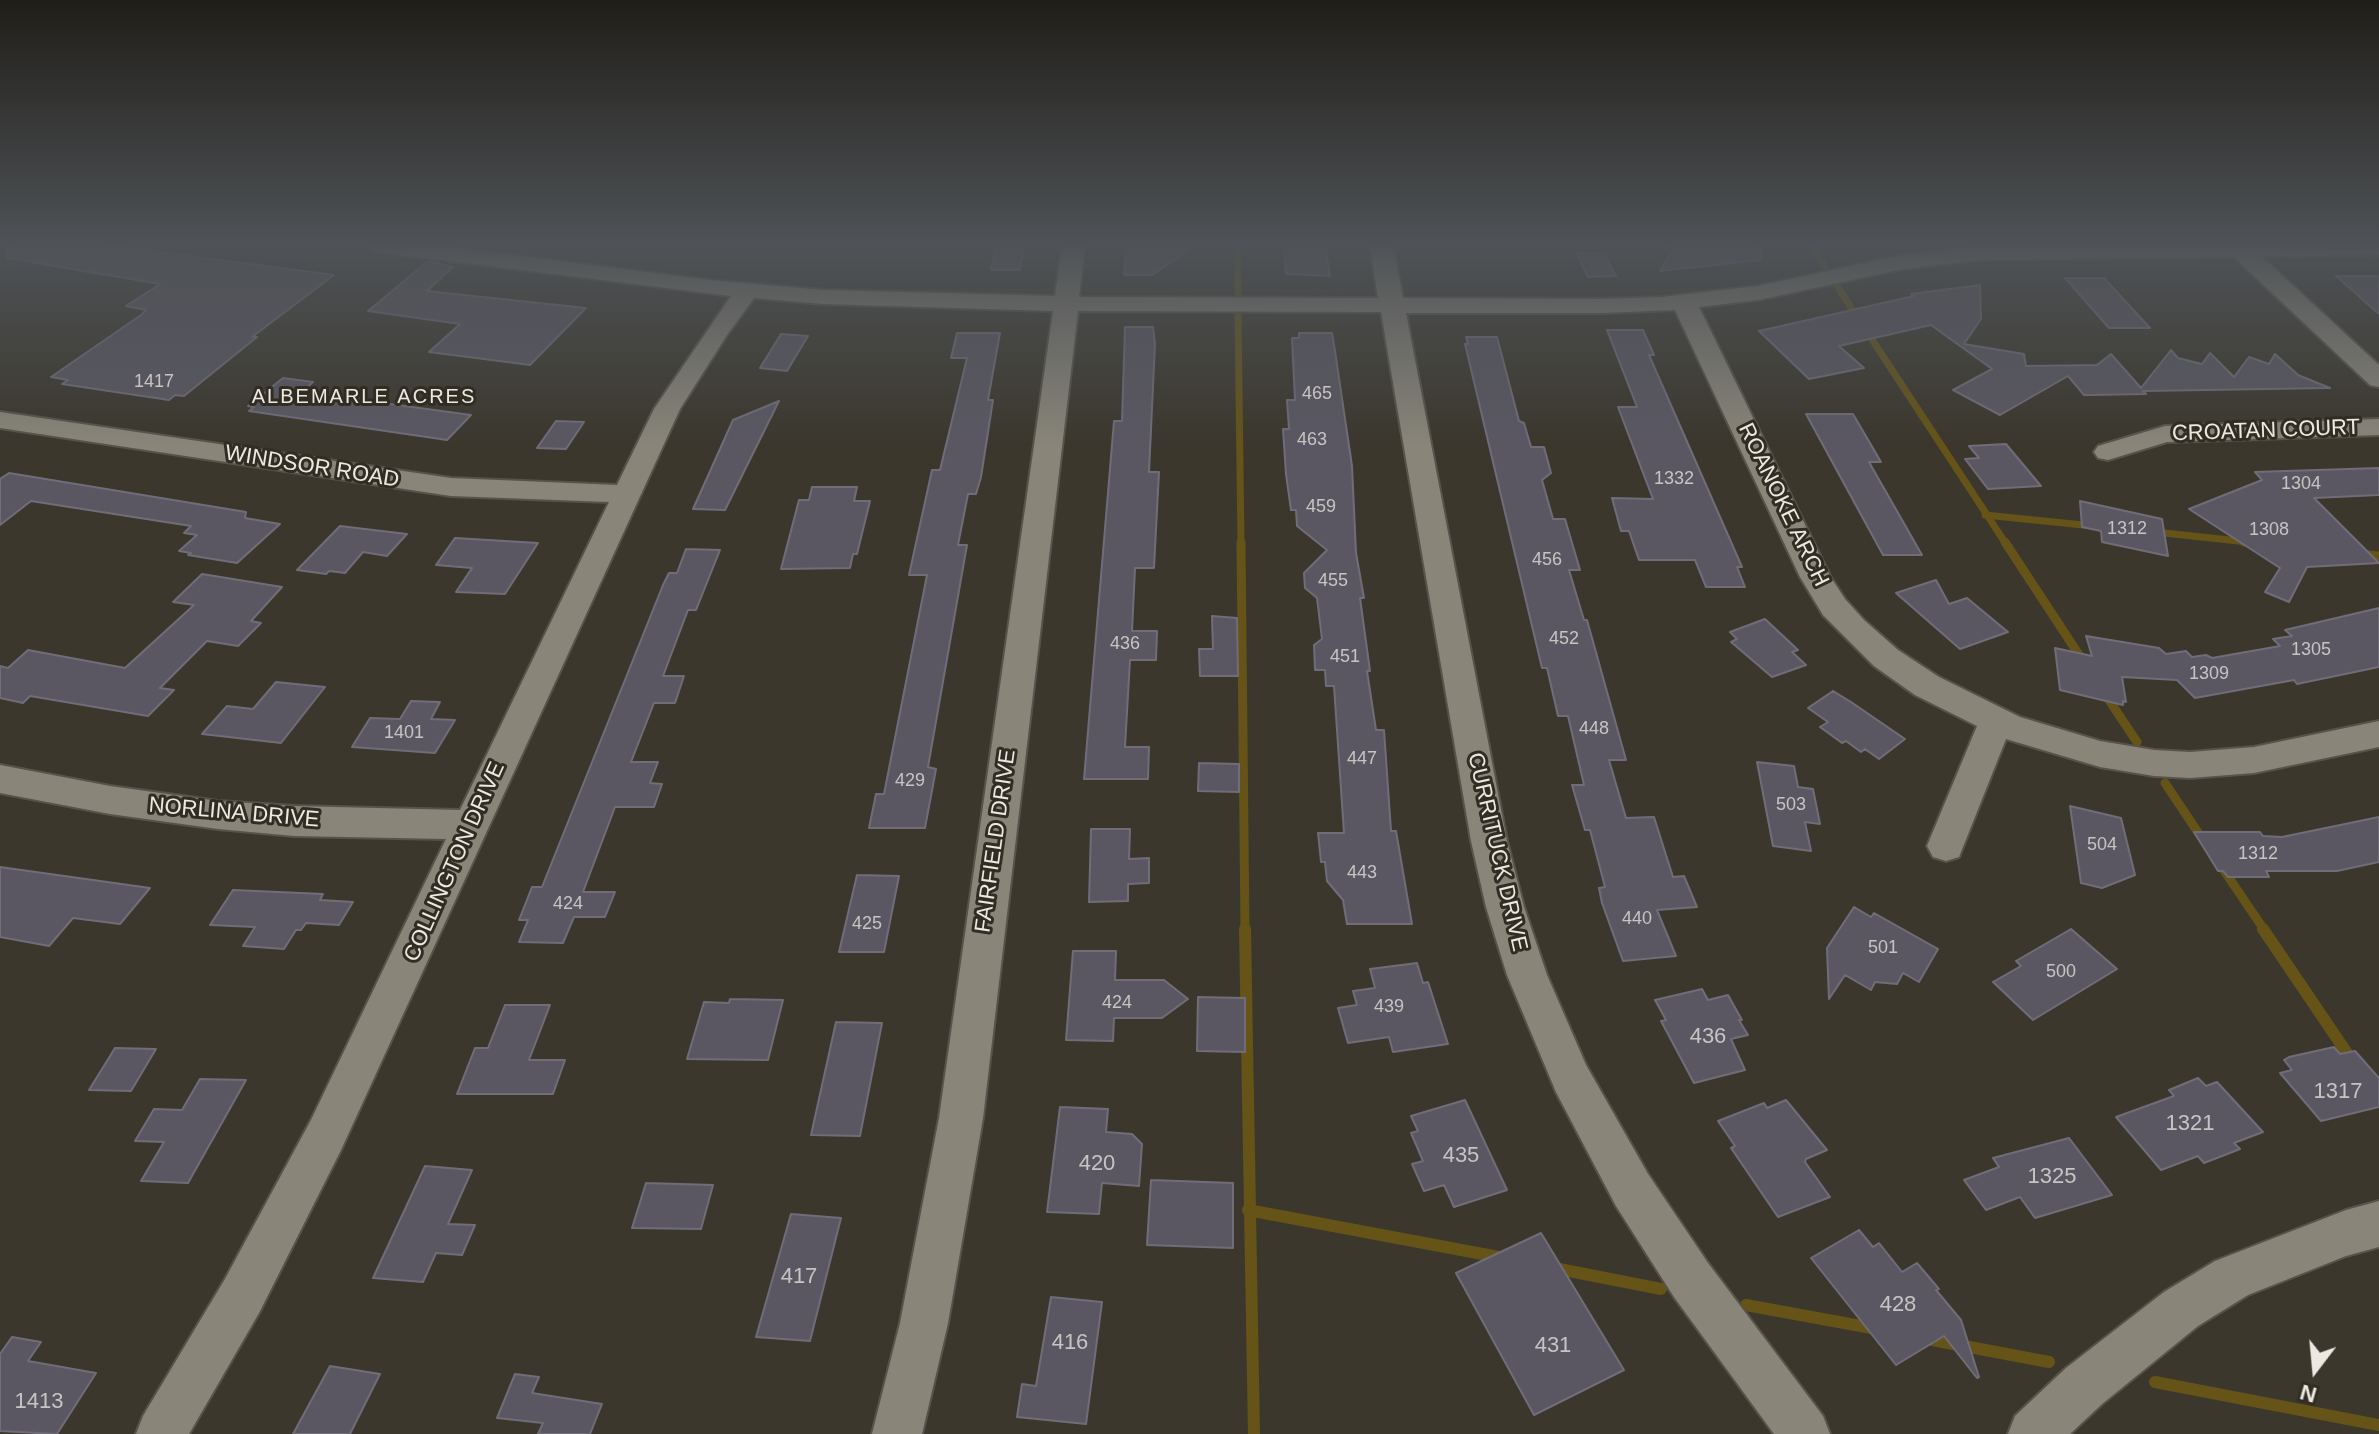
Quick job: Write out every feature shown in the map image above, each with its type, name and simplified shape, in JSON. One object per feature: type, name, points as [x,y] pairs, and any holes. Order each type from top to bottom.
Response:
[{"type":"street","name":"COLLINGTON DRIVE","points":[[161,1434],[242,1296],[326,1135],[560,643],[667,409],[731,312]]},
{"type":"street","name":"FAIRFIELD DRIVE","points":[[897,1434],[924,1323],[961,1118],[1066,312]]},
{"type":"street","name":"CURRITUCK DRIVE","points":[[1393,312],[1489,841],[1505,907],[1527,975],[1571,1078],[1632,1190],[1691,1280],[1805,1434]]},
{"type":"street","name":"ROANOKE ARCH","points":[[1689,312],[1815,577],[1834,607],[1896,665],[1927,686],[1996,721],[2100,754],[2190,765],[2254,760],[2379,734]]},
{"type":"street","points":[[2306,312],[2379,379]]},
{"type":"street","name":"WINDSOR ROAD","points":[[0,420],[403,481],[517,492],[627,494]]},
{"type":"street","name":"CROATAN COURT","points":[[2108,452],[2165,434],[2379,427]]},
{"type":"street","points":[[1946,846],[1996,721]]},
{"type":"street","name":"NORLINA DRIVE","points":[[0,779],[110,800],[218,815],[294,821],[471,825]]},
{"type":"street","points":[[2033,1434],[2084,1386],[2194,1301],[2232,1278],[2346,1233],[2379,1224]]},
{"type":"building","points":[[144,312],[285,312],[184,396],[175,395],[169,400],[62,384],[68,380],[51,377]]},
{"type":"building","points":[[375,312],[582,312],[530,365],[429,352],[460,324]]},
{"type":"building","points":[[1843,312],[1981,312],[1981,319],[1964,344],[2024,354],[2026,366],[2097,365],[2111,354],[2141,388],[2171,350],[2178,358],[2202,364],[2210,353],[2234,377],[2249,357],[2269,364],[2275,354],[2298,375],[2330,388],[2084,395],[2068,376],[2000,415],[1953,390],[1992,369],[1931,325],[1839,346],[1864,368],[1809,379],[1759,331]]},
{"type":"building","points":[[2095,312],[2135,312],[2150,328],[2109,328]]},
{"type":"building","points":[[1125,327],[1153,327],[1155,344],[1149,472],[1159,472],[1154,568],[1135,568],[1132,631],[1157,631],[1156,660],[1130,660],[1125,747],[1149,747],[1148,779],[1084,779],[1114,421],[1122,421]]},
{"type":"building","points":[[1607,330],[1643,330],[1654,355],[1649,355],[1742,567],[1737,567],[1745,587],[1706,587],[1695,560],[1639,560],[1629,531],[1621,531],[1612,498],[1653,499],[1618,407],[1637,407]]},
{"type":"building","points":[[957,333],[1000,333],[988,400],[993,400],[981,477],[976,494],[968,494],[958,545],[967,545],[928,767],[936,769],[925,828],[869,828],[876,794],[884,794],[927,575],[909,575],[932,470],[940,470],[967,358],[951,358]]},
{"type":"building","points":[[1299,333],[1332,333],[1352,466],[1356,553],[1364,598],[1360,598],[1370,671],[1367,671],[1376,730],[1384,730],[1391,831],[1396,831],[1412,924],[1347,924],[1343,900],[1327,881],[1325,862],[1321,862],[1318,833],[1344,833],[1334,686],[1326,686],[1325,670],[1315,670],[1314,645],[1322,639],[1317,598],[1305,588],[1304,573],[1327,550],[1297,526],[1296,510],[1291,510],[1286,474],[1283,429],[1289,429],[1287,400],[1295,400],[1292,338],[1299,338]]},
{"type":"building","points":[[781,334],[808,336],[787,371],[760,368]]},
{"type":"building","points":[[1466,337],[1497,337],[1519,421],[1524,423],[1531,447],[1544,447],[1551,473],[1542,480],[1553,519],[1565,519],[1580,570],[1569,570],[1584,620],[1587,620],[1626,760],[1609,760],[1626,818],[1654,817],[1673,877],[1684,876],[1697,907],[1657,910],[1676,956],[1623,961],[1602,903],[1599,888],[1605,887],[1590,830],[1585,830],[1572,785],[1584,785],[1568,716],[1558,716],[1547,668],[1542,668],[1465,344],[1468,344]]},
{"type":"building","points":[[283,378],[313,382],[302,392],[471,415],[447,440],[249,411],[254,407],[248,406]]},
{"type":"building","points":[[779,401],[725,510],[693,509],[733,420]]},
{"type":"building","points":[[1806,414],[1853,414],[1881,462],[1869,462],[1922,555],[1883,555]]},
{"type":"building","points":[[556,421],[584,422],[566,449],[537,448]]},
{"type":"building","points":[[2006,444],[2041,486],[1988,489],[1965,459],[1979,458],[1969,446]]},
{"type":"building","points":[[2379,468],[2379,495],[2314,498],[2379,563],[2307,567],[2289,602],[2265,592],[2280,568],[2189,509],[2262,480],[2255,472]]},
{"type":"building","points":[[9,473],[246,512],[245,518],[280,524],[237,563],[179,551],[197,535],[184,533],[191,526],[31,501],[0,525],[0,479]]},
{"type":"building","points":[[812,487],[857,487],[854,501],[870,501],[857,554],[853,554],[850,568],[781,569],[799,500],[809,500]]},
{"type":"building","points":[[2080,501],[2162,519],[2168,556],[2102,542],[2101,531],[2082,527]]},
{"type":"building","points":[[340,526],[407,534],[387,556],[363,552],[345,573],[297,570]]},
{"type":"building","points":[[455,538],[538,543],[505,594],[456,592],[472,568],[436,565]]},
{"type":"building","points":[[686,549],[720,550],[696,610],[688,610],[663,676],[684,676],[675,703],[654,703],[631,762],[658,762],[650,783],[662,784],[654,807],[615,807],[583,892],[615,892],[605,917],[574,917],[563,943],[519,942],[528,920],[519,920],[532,887],[542,887],[663,585],[669,573],[677,573]]},
{"type":"building","points":[[202,574],[282,587],[251,621],[261,623],[238,646],[207,641],[160,688],[174,690],[148,716],[30,696],[23,703],[0,698],[0,666],[8,668],[28,650],[125,668],[194,605],[173,602]]},
{"type":"building","points":[[1936,580],[1949,604],[1967,598],[2008,632],[1960,649],[1896,593]]},
{"type":"building","points":[[2379,608],[2379,667],[2297,684],[2294,680],[2195,698],[2177,680],[2122,677],[2126,702],[2123,701],[2123,705],[2060,690],[2055,648],[2092,656],[2086,636],[2159,648],[2166,654],[2186,651],[2192,657],[2206,655],[2212,658],[2280,646],[2273,639],[2292,636],[2285,630]]},
{"type":"building","points":[[1212,616],[1237,618],[1238,676],[1200,676],[1199,649],[1213,649]]},
{"type":"building","points":[[1765,619],[1798,650],[1792,652],[1806,665],[1772,677],[1731,642],[1737,639],[1730,632]]},
{"type":"building","points":[[276,682],[325,687],[281,743],[202,734],[227,706],[253,709]]},
{"type":"building","points":[[1833,691],[1905,739],[1879,759],[1865,749],[1861,752],[1846,741],[1842,743],[1820,727],[1828,722],[1808,708]]},
{"type":"building","points":[[411,701],[440,702],[431,719],[455,720],[435,753],[352,747],[370,718],[400,719]]},
{"type":"building","points":[[1757,762],[1794,766],[1798,787],[1813,789],[1820,824],[1805,822],[1811,851],[1773,846]]},
{"type":"building","points":[[1199,763],[1239,764],[1239,792],[1198,791]]},
{"type":"building","points":[[2070,806],[2121,818],[2135,875],[2102,888],[2081,883]]},
{"type":"building","points":[[2379,817],[2379,862],[2337,871],[2266,871],[2269,877],[2228,877],[2223,871],[2218,871],[2194,832],[2260,832],[2263,836],[2282,837]]},
{"type":"building","points":[[1091,829],[1130,829],[1129,859],[1149,858],[1149,883],[1128,884],[1128,901],[1089,902]]},
{"type":"building","points":[[0,867],[150,888],[120,924],[73,918],[49,946],[0,937]]},
{"type":"building","points":[[857,875],[899,876],[884,952],[839,952]]},
{"type":"building","points":[[233,890],[323,894],[320,900],[353,902],[339,925],[306,923],[301,930],[296,930],[284,949],[243,946],[255,927],[210,925]]},
{"type":"building","points":[[1854,907],[1871,917],[1874,913],[1938,949],[1919,982],[1903,973],[1897,984],[1875,982],[1871,990],[1845,975],[1829,999],[1827,948]]},
{"type":"building","points":[[2071,929],[2117,969],[2033,1020],[1993,982],[2021,966],[2016,961]]},
{"type":"building","points":[[1073,951],[1116,951],[1115,980],[1164,980],[1188,999],[1162,1018],[1114,1018],[1113,1041],[1066,1040]]},
{"type":"building","points":[[1417,963],[1423,983],[1428,982],[1448,1044],[1393,1052],[1389,1037],[1348,1043],[1338,1008],[1357,1005],[1353,991],[1375,988],[1370,969]]},
{"type":"building","points":[[1702,989],[1708,1000],[1728,995],[1748,1035],[1731,1039],[1745,1070],[1694,1083],[1661,1021],[1666,1020],[1655,1000]]},
{"type":"building","points":[[1198,997],[1245,998],[1245,1052],[1197,1051]]},
{"type":"building","points":[[730,999],[783,1000],[768,1060],[687,1059],[704,1002],[729,1003]]},
{"type":"building","points":[[505,1005],[550,1005],[529,1060],[565,1060],[553,1094],[457,1094],[475,1048],[488,1048]]},
{"type":"building","points":[[836,1022],[882,1023],[860,1136],[811,1135]]},
{"type":"building","points":[[2334,1047],[2340,1054],[2355,1051],[2379,1078],[2379,1107],[2321,1121],[2280,1073],[2292,1070],[2284,1060],[2289,1057]]},
{"type":"building","points":[[115,1048],[156,1049],[131,1091],[89,1090]]},
{"type":"building","points":[[2198,1078],[2206,1086],[2217,1082],[2263,1132],[2234,1143],[2240,1149],[2204,1163],[2198,1156],[2161,1170],[2116,1117],[2174,1096],[2169,1090]]},
{"type":"building","points":[[200,1079],[246,1080],[188,1183],[141,1181],[164,1142],[135,1141],[154,1109],[182,1110]]},
{"type":"building","points":[[1465,1100],[1507,1190],[1454,1207],[1444,1185],[1424,1191],[1412,1164],[1423,1161],[1411,1133],[1418,1131],[1411,1116]]},
{"type":"building","points":[[1786,1100],[1827,1150],[1805,1162],[1830,1197],[1778,1217],[1731,1148],[1735,1146],[1718,1121],[1764,1103],[1767,1108]]},
{"type":"building","points":[[1060,1107],[1108,1109],[1106,1132],[1132,1134],[1142,1144],[1139,1186],[1102,1183],[1099,1214],[1047,1212]]},
{"type":"building","points":[[2069,1138],[2112,1195],[2035,1218],[2020,1197],[1986,1210],[1964,1180],[1999,1167],[1993,1158]]},
{"type":"building","points":[[425,1166],[472,1170],[448,1224],[475,1225],[462,1255],[436,1253],[423,1282],[373,1278]]},
{"type":"building","points":[[1151,1180],[1233,1183],[1233,1248],[1147,1245]]},
{"type":"building","points":[[646,1183],[713,1185],[701,1229],[632,1228]]},
{"type":"building","points":[[791,1214],[841,1218],[810,1341],[756,1337]]},
{"type":"building","points":[[1859,1230],[1873,1247],[1879,1243],[1902,1272],[1917,1263],[1939,1289],[1936,1290],[1961,1320],[1979,1377],[1944,1336],[1896,1365],[1811,1258]]},
{"type":"building","points":[[1541,1233],[1624,1370],[1534,1415],[1456,1273]]},
{"type":"building","points":[[1051,1297],[1102,1302],[1086,1424],[1017,1417],[1022,1384],[1036,1386]]},
{"type":"building","points":[[12,1337],[41,1342],[28,1361],[96,1373],[57,1434],[0,1431],[0,1354]]},
{"type":"building","points":[[330,1366],[380,1374],[350,1434],[293,1434]]},
{"type":"building","points":[[515,1374],[539,1377],[532,1393],[602,1404],[590,1434],[538,1434],[543,1423],[497,1418]]},
{"type":"waterway","points":[[1854,312],[1987,515]]},
{"type":"waterway","points":[[1238,314],[1241,544]]},
{"type":"waterway","points":[[1987,515],[2093,526]]},
{"type":"waterway","points":[[1987,515],[2006,544]]},
{"type":"waterway","points":[[2155,532],[2248,542],[2244,542]]},
{"type":"waterway","points":[[1241,542],[1245,931]]},
{"type":"waterway","points":[[2005,542],[2083,661]]},
{"type":"waterway","points":[[2362,554],[2379,556]]},
{"type":"waterway","points":[[2105,694],[2137,742]]},
{"type":"waterway","points":[[2165,783],[2203,840]]},
{"type":"waterway","points":[[2223,869],[2265,931]]},
{"type":"waterway","points":[[1245,929],[1250,1210]]},
{"type":"waterway","points":[[2263,929],[2353,1062]]},
{"type":"waterway","points":[[1250,1210],[1504,1258]]},
{"type":"waterway","points":[[1250,1210],[1254,1434]]},
{"type":"waterway","points":[[1554,1268],[1661,1289]]},
{"type":"waterway","points":[[1746,1305],[1877,1329]]},
{"type":"waterway","points":[[1927,1339],[2049,1362]]},
{"type":"waterway","points":[[2155,1382],[2379,1425]]},
{"type":"district","name":"ALBEMARLE ACRES","points":[[364,397]]}]
